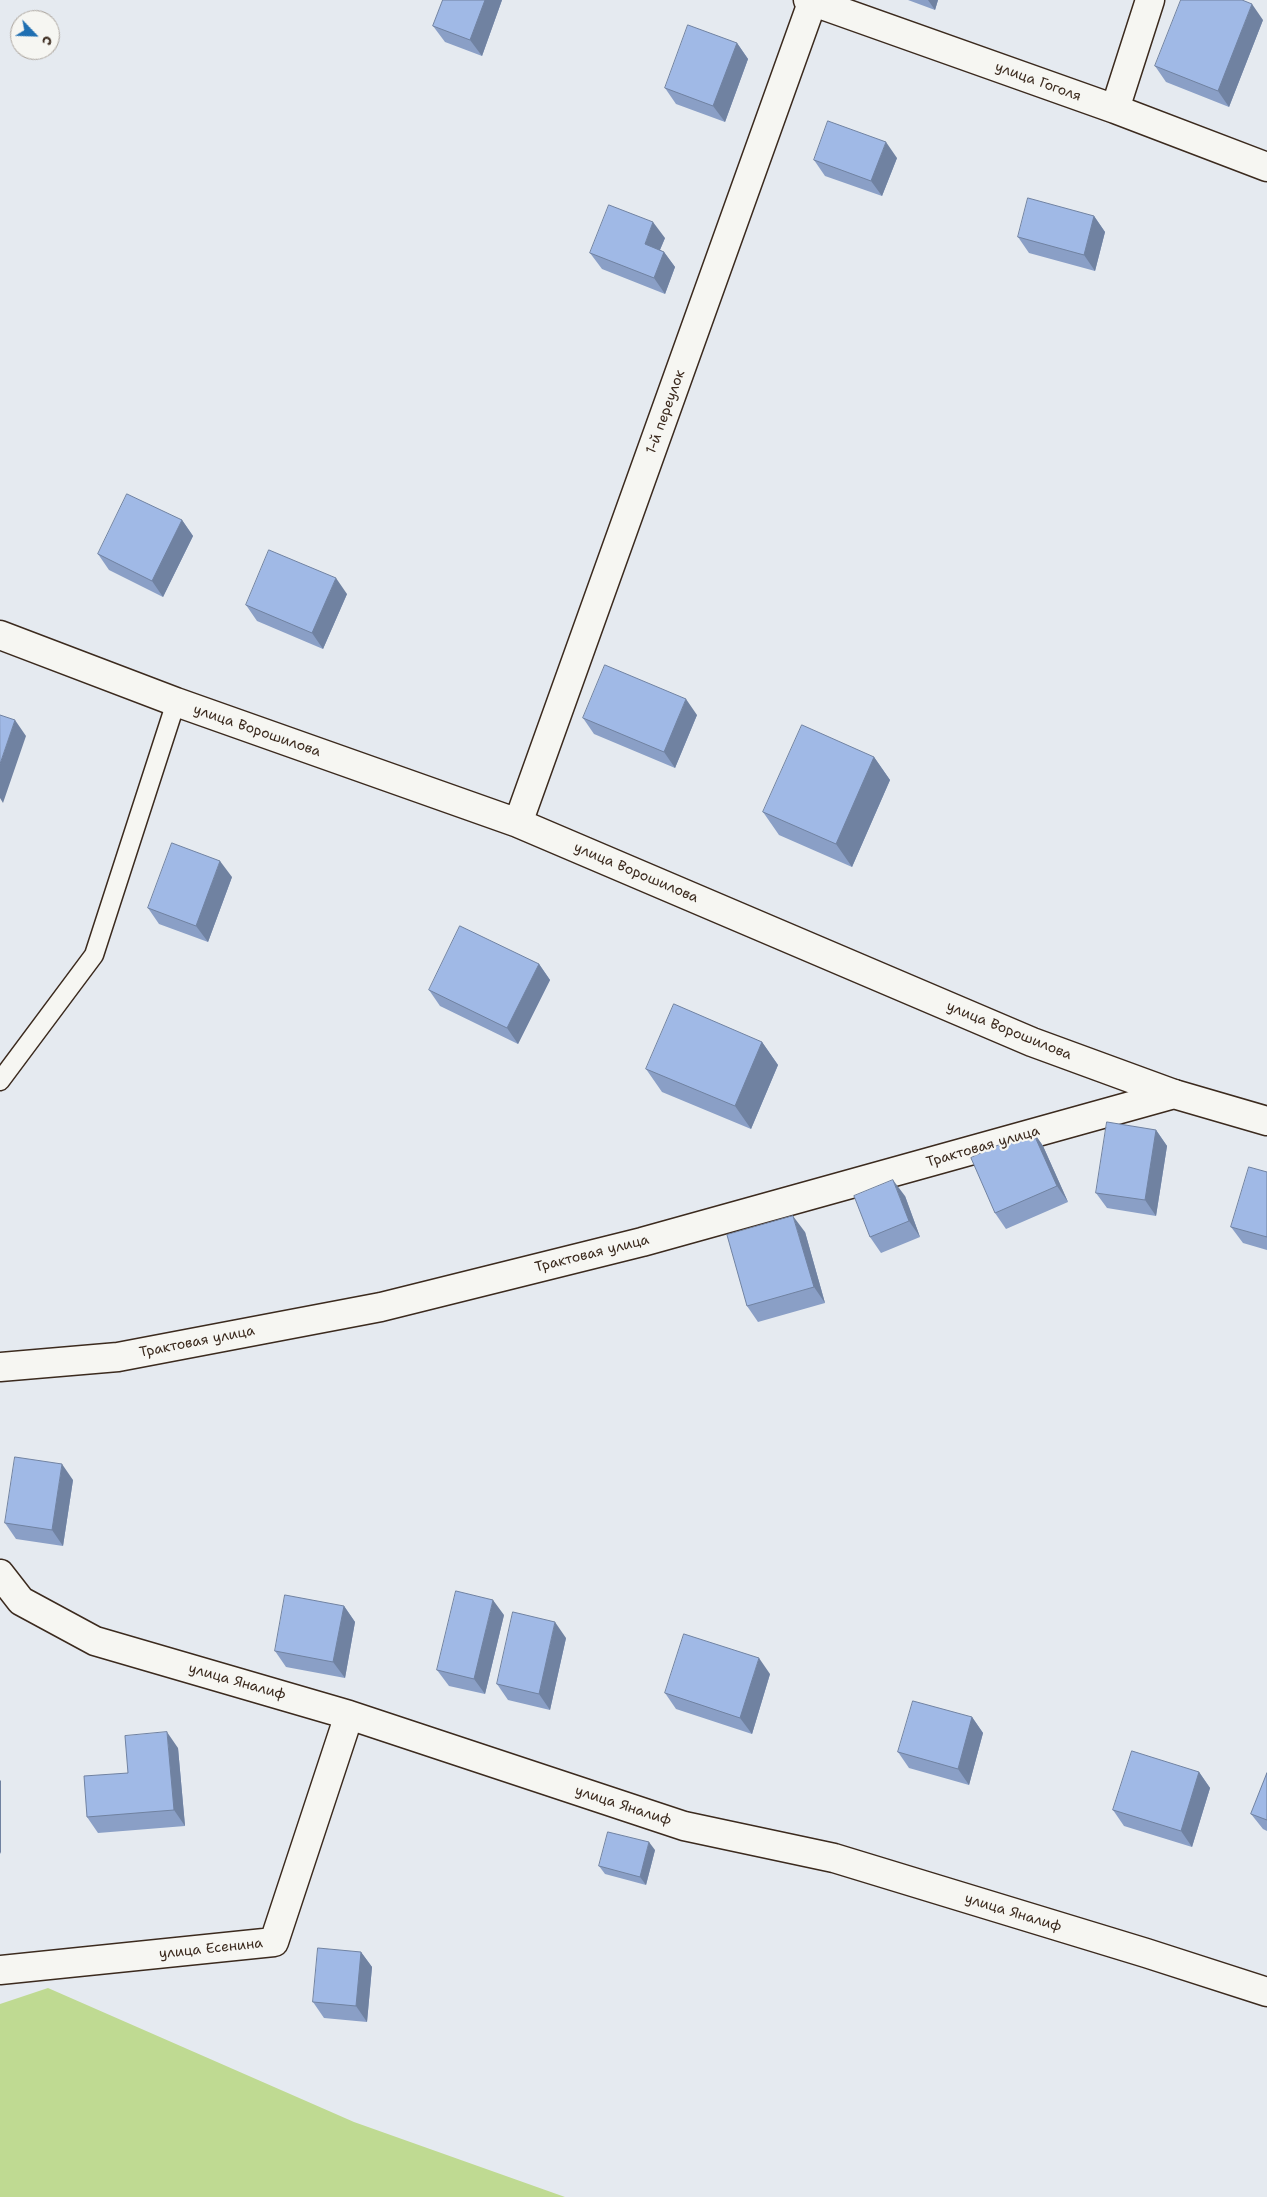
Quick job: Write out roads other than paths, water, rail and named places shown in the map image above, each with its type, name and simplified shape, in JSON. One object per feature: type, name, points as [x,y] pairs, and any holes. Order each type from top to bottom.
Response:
[{"type":"street","points":[[1115,110],[1150,0]]},
{"type":"street","name":"улица Гоголя","points":[[811,1],[1115,110],[1267,167]]},
{"type":"street","name":"1-й переулок","points":[[518,823],[811,1]]},
{"type":"street","name":"улица Ворошилова","points":[[0,635],[176,702],[518,823],[1032,1042],[1174,1094],[1267,1122]]},
{"type":"street","name":"Трактовая улица","points":[[0,1367],[118,1357],[381,1307],[642,1242],[1174,1094]]},
{"type":"street","name":"улица Яналиф","points":[[0,1574],[21,1601],[96,1641],[349,1715],[684,1826],[834,1858],[1267,1992]]},
{"type":"street","name":"улица Есенина","points":[[0,1970],[274,1942],[349,1715]]},
{"type":"lane","points":[[0,1081],[94,955],[176,702]]}]
